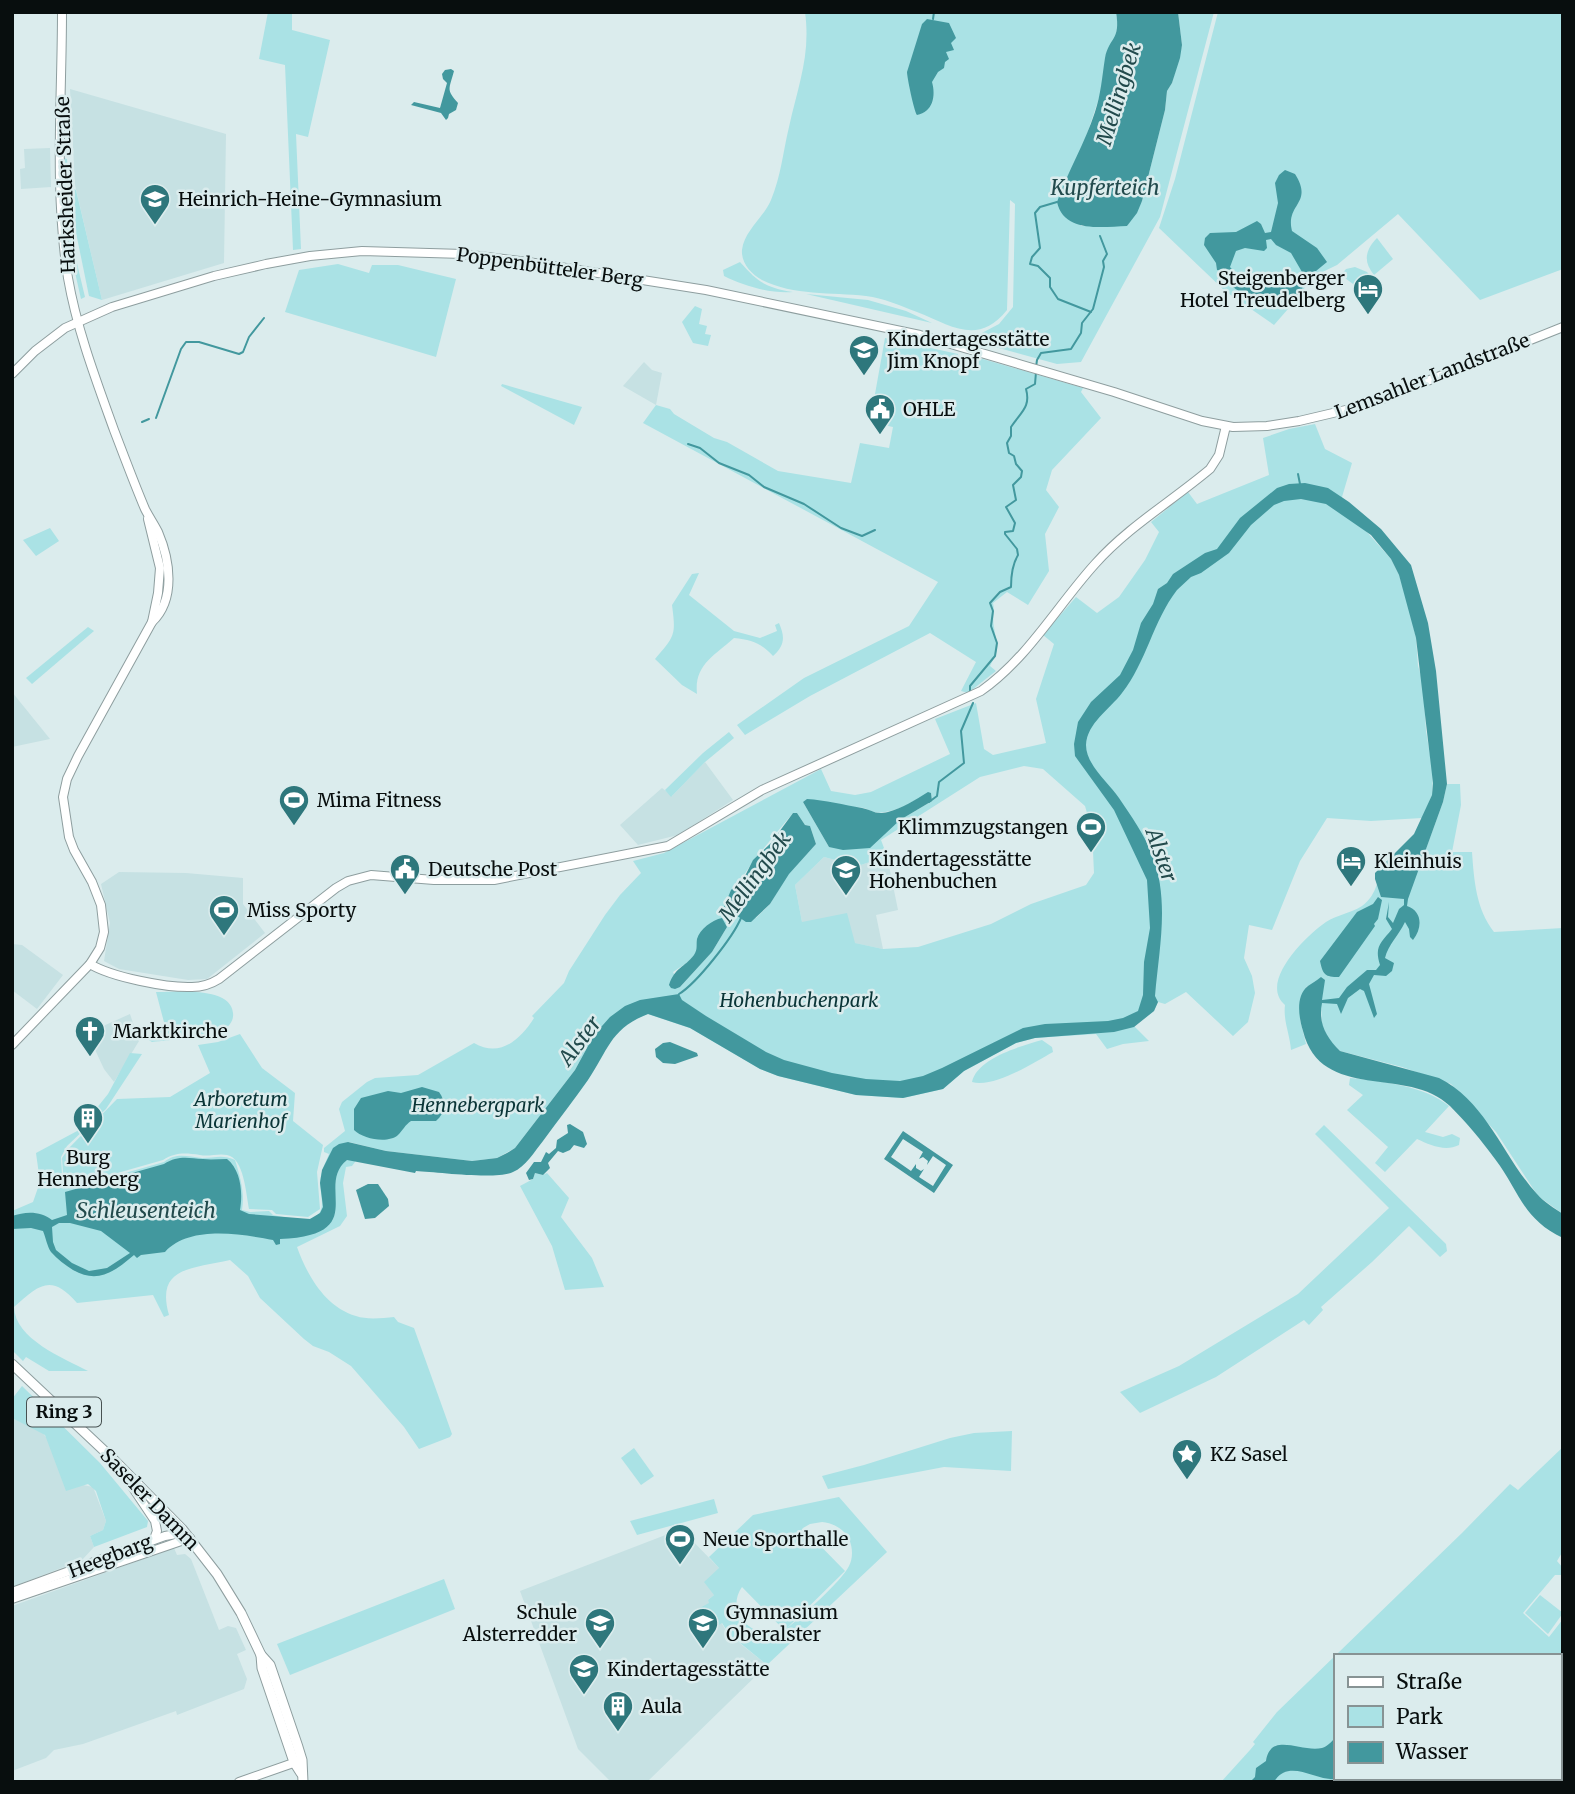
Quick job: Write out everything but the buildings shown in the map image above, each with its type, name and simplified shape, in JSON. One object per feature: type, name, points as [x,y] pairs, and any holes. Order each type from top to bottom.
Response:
[{"type":"main road","name":"Harksheider Straße","points":[[62,12],[61,156],[64,239],[69,280],[78,321],[105,404],[147,512],[162,543],[168,571],[166,596],[158,616],[152,622],[82,749],[65,786],[64,811],[69,837],[97,892],[103,917],[102,942],[90,964]]},
{"type":"main road","name":"Poppenbütteler Berg","points":[[12,374],[52,337],[78,321],[145,295],[276,262],[344,252],[429,252],[528,262],[690,287],[920,335],[1057,375]]},
{"type":"main road","name":"Lemsahler Landstraße","points":[[1057,375],[1190,418],[1226,426],[1283,424],[1367,405],[1563,327]]},
{"type":"main road","points":[[12,1045],[90,964],[106,973],[133,978],[193,987],[205,985],[219,979],[336,888],[355,878],[381,874],[434,880],[494,880],[668,846],[762,790],[981,691],[1003,675],[1103,556],[1210,469],[1220,452],[1226,426]]},
{"type":"main road","name":"Saseler Damm","points":[[12,1364],[115,1461],[207,1559],[236,1604],[261,1655],[270,1664],[302,1777]]},
{"type":"main road","points":[[115,1461],[155,1521],[157,1531],[154,1539]]},
{"type":"main road","name":"Heegbarg","points":[[12,1592],[154,1539],[173,1534],[190,1538]]},
{"type":"main road","name":"Heegbarg","points":[[12,1600],[190,1538]]},
{"type":"main road","name":"Saseler Damm","points":[[261,1655],[262,1668],[290,1749],[298,1761]]},
{"type":"main road","points":[[239,1782],[298,1761]]},
{"type":"shaded area","name":"Heinrich-Heine-Gymnasium","points":[[70,89],[226,134],[224,263],[102,300],[75,185]]},
{"type":"shaded area","points":[[50,148],[51,187],[21,189],[20,169],[25,168],[24,149]]},
{"type":"shaded area","points":[[644,362],[652,370],[662,373],[656,405],[623,386]]},
{"type":"shaded area","points":[[12,692],[50,739],[12,747]]},
{"type":"shaded area","points":[[705,762],[733,800],[678,835],[638,845],[620,825],[662,788],[672,796]]},
{"type":"shaded area","name":"Kindertagesstätte Hohenbuchen","points":[[887,856],[898,910],[876,915],[883,949],[854,943],[802,922],[795,885],[824,857],[858,866]]},
{"type":"shaded area","points":[[119,872],[186,873],[243,878],[243,904],[265,933],[207,979],[188,980],[119,969],[104,961],[110,923],[101,884]]},
{"type":"shaded area","points":[[12,944],[22,945],[63,975],[37,1009],[12,990]]},
{"type":"shaded area","points":[[130,1014],[139,1041],[114,1082],[104,1069],[91,1041],[95,1039],[92,1031]]},
{"type":"shaded area","points":[[12,1418],[42,1432],[83,1485],[93,1487],[106,1521],[103,1530],[90,1536],[94,1547],[82,1560],[12,1587]]},
{"type":"shaded area","points":[[681,1529],[719,1568],[714,1595],[708,1600],[728,1634],[767,1665],[647,1782],[611,1782],[578,1749],[520,1591]]},
{"type":"shaded area","points":[[174,1548],[177,1555],[185,1554],[191,1559],[219,1630],[228,1626],[236,1628],[246,1650],[237,1654],[247,1679],[244,1689],[177,1715],[176,1711],[83,1744],[54,1750],[46,1758],[12,1771],[12,1606]]},
{"type":"green space","points":[[268,12],[292,12],[292,30],[330,40],[308,137],[296,134],[301,249],[293,250],[285,65],[259,59]]},
{"type":"green space","points":[[805,12],[1116,12],[1118,25],[1115,39],[1106,55],[1103,86],[1087,134],[1081,226],[1127,226],[1142,201],[1165,110],[1167,91],[1172,83],[1182,45],[1178,12],[1214,12],[1160,217],[1081,362],[1057,364],[984,344],[978,335],[999,324],[1013,307],[1015,204],[1010,200],[1007,310],[996,321],[975,330],[953,327],[872,297],[787,289],[762,280],[748,268],[742,250],[750,230],[768,206],[774,191],[800,84],[806,42]]},
{"type":"green space","points":[[1218,12],[1563,12],[1563,269],[1480,300],[1398,214],[1337,265],[1310,278],[1306,282],[1301,301],[1288,309],[1274,325],[1225,291],[1159,228],[1175,179]]},
{"type":"green space","points":[[64,158],[67,159],[75,255],[85,297],[81,299],[70,250]]},
{"type":"green space","points":[[72,188],[76,190],[102,300],[89,296],[73,218]]},
{"type":"green space","points":[[1377,238],[1393,259],[1374,275],[1368,265],[1367,256]]},
{"type":"green space","points":[[740,262],[762,283],[793,292],[758,288],[724,276],[723,270]]},
{"type":"green space","points":[[338,264],[369,273],[372,265],[398,265],[456,279],[436,357],[285,312],[299,270]]},
{"type":"green space","points":[[1355,267],[1367,272],[1383,291],[1373,299],[1341,275],[1346,269]]},
{"type":"green space","points":[[806,294],[868,300],[906,311],[932,323]]},
{"type":"green space","points":[[695,306],[702,309],[699,324],[707,326],[705,334],[711,335],[708,346],[693,343],[682,322]]},
{"type":"green space","points":[[885,338],[958,354],[959,362],[969,355],[1083,388],[1081,392],[1101,418],[1052,470],[1046,490],[1059,507],[1045,534],[1049,571],[1028,605],[1007,592],[993,603],[997,646],[990,666],[996,671],[968,693],[961,691],[976,662],[930,633],[810,696],[745,735],[737,725],[804,678],[909,626],[938,582],[643,423],[656,405],[670,409],[714,438],[727,442],[778,471],[851,483],[860,443],[889,448],[893,427],[870,422]]},
{"type":"green space","points":[[502,384],[582,407],[574,425],[501,386]]},
{"type":"green space","points":[[1315,424],[1325,449],[1352,463],[1342,497],[1366,531],[1391,559],[1399,575],[1416,638],[1418,666],[1423,682],[1426,731],[1433,773],[1432,795],[1422,818],[1371,821],[1327,818],[1300,861],[1272,930],[1249,925],[1244,958],[1252,976],[1255,993],[1248,1022],[1233,1036],[1186,992],[1165,1004],[1158,1002],[1154,1011],[1134,1026],[1149,1041],[1107,1049],[1096,1034],[1035,1038],[1016,1043],[964,1071],[943,1089],[903,1098],[856,1095],[778,1076],[760,1069],[690,1028],[648,1014],[594,1035],[575,1070],[515,1148],[497,1158],[472,1161],[386,1151],[349,1142],[355,1162],[346,1167],[343,1183],[347,1216],[340,1226],[297,1247],[319,1289],[326,1298],[345,1312],[360,1317],[394,1317],[398,1322],[414,1328],[452,1434],[419,1449],[404,1427],[351,1366],[304,1339],[260,1298],[248,1276],[230,1260],[191,1268],[172,1278],[167,1287],[166,1299],[169,1315],[164,1317],[153,1295],[77,1303],[60,1288],[52,1285],[38,1288],[14,1307],[22,1329],[31,1338],[88,1371],[49,1371],[26,1357],[23,1361],[12,1350],[12,1211],[33,1202],[40,1182],[36,1153],[79,1130],[108,1094],[130,1053],[142,1054],[106,1109],[67,1146],[61,1157],[62,1174],[79,1186],[178,1156],[226,1157],[235,1160],[237,1166],[242,1191],[242,1210],[269,1211],[273,1215],[295,1219],[315,1217],[321,1210],[320,1182],[329,1154],[324,1152],[324,1148],[345,1131],[339,1109],[342,1102],[375,1078],[418,1075],[474,1043],[492,1049],[516,1040],[534,1018],[532,1016],[564,983],[605,915],[641,873],[633,861],[664,853],[821,769],[831,791],[855,795],[871,792],[950,754],[935,719],[976,703],[984,749],[993,755],[1046,743],[1036,699],[1054,644],[1043,635],[1076,597],[1097,613],[1119,597],[1145,560],[1159,532],[1151,522],[1188,492],[1197,504],[1269,475],[1263,438]],"holes":[[[1024,766],[1043,769],[1085,806],[1092,830],[1094,873],[1086,885],[1031,904],[991,924],[918,947],[883,949],[855,943],[847,913],[802,922],[795,885],[824,857],[858,866],[887,856],[881,840],[980,777]],[[931,793],[932,801],[884,833],[829,847],[803,802],[821,801],[882,813]],[[793,813],[797,813],[805,825],[810,826],[816,844],[788,874],[770,904],[756,918],[731,890]],[[724,924],[727,927],[712,952],[680,987],[673,972],[688,962]]]},
{"type":"green space","points":[[50,528],[59,541],[36,556],[23,540]]},
{"type":"green space","points":[[699,573],[689,595],[734,631],[760,638],[777,631],[775,625],[779,623],[783,637],[780,648],[773,656],[756,643],[734,638],[702,668],[697,694],[682,685],[655,659],[667,645],[674,629],[672,605],[692,574]]},
{"type":"green space","points":[[88,627],[94,631],[32,684],[26,678]]},
{"type":"green space","points":[[729,732],[734,738],[705,762],[671,797],[665,790]]},
{"type":"green space","points":[[1447,784],[1460,784],[1461,805],[1452,852],[1472,852],[1480,904],[1494,932],[1563,928],[1563,1214],[1538,1196],[1496,1132],[1451,1084],[1402,1067],[1340,1051],[1328,1039],[1322,1025],[1324,980],[1306,987],[1300,1019],[1306,1044],[1291,1050],[1285,1005],[1278,995],[1277,984],[1288,960],[1308,937],[1326,922],[1365,904],[1377,884],[1381,893],[1419,868]]},
{"type":"green space","points":[[156,992],[213,994],[230,1004],[232,1021],[225,1029],[209,1035],[152,1042],[147,1039],[165,1026]]},
{"type":"green space","name":"Arboretum Marienhof","points":[[240,1034],[262,1068],[295,1093],[293,1121],[323,1145],[317,1172],[320,1209],[308,1217],[249,1209],[241,1169],[233,1158],[227,1155],[176,1154],[79,1184],[63,1173],[62,1158],[69,1148],[117,1099],[170,1097],[210,1073],[198,1045],[218,1042]]},
{"type":"green space","points":[[1042,1040],[1052,1047],[1053,1052],[1002,1078],[981,1083],[972,1082],[982,1066],[1001,1054]]},
{"type":"green space","points":[[1350,1078],[1416,1089],[1439,1099],[1449,1106],[1425,1132],[1443,1137],[1452,1134],[1460,1138],[1459,1145],[1443,1148],[1417,1139],[1385,1172],[1375,1163],[1388,1147],[1347,1110],[1363,1095],[1349,1085]]},
{"type":"green space","points":[[1324,1125],[1446,1244],[1447,1251],[1440,1257],[1409,1226],[1321,1307],[1323,1310],[1309,1325],[1304,1320],[1216,1377],[1140,1413],[1120,1392],[1179,1366],[1298,1294],[1389,1208],[1315,1134]]},
{"type":"green space","points":[[535,1173],[547,1173],[569,1198],[561,1217],[592,1258],[604,1287],[565,1290],[552,1246],[520,1186],[533,1179]]},
{"type":"green space","points":[[22,1386],[100,1463],[148,1521],[147,1527],[94,1547],[90,1536],[103,1530],[106,1521],[96,1491],[88,1484],[66,1491],[45,1435],[12,1418],[12,1399]]},
{"type":"green space","points":[[1012,1431],[1011,1471],[944,1467],[828,1489],[822,1476],[950,1438],[974,1433]]},
{"type":"green space","points":[[1563,1447],[1563,1551],[1557,1561],[1563,1568],[1563,1575],[1555,1575],[1523,1613],[1549,1637],[1563,1619],[1563,1782],[1221,1782],[1255,1744],[1253,1742],[1277,1712],[1334,1657],[1334,1780],[1561,1780],[1561,1654],[1337,1654],[1510,1484],[1518,1490]]},
{"type":"green space","points":[[634,1448],[654,1476],[641,1485],[621,1458]]},
{"type":"green space","points":[[839,1497],[887,1552],[767,1665],[729,1634],[722,1623],[711,1630],[698,1609],[709,1603],[708,1600],[714,1595],[704,1582],[719,1568],[709,1557],[753,1515]],"holes":[[[822,1522],[838,1527],[847,1535],[852,1549],[850,1563],[845,1573],[830,1589],[786,1629],[845,1571],[803,1528]],[[742,1587],[784,1630],[763,1633],[746,1624],[737,1607],[737,1597]]]},
{"type":"green space","points":[[714,1499],[718,1513],[637,1535],[630,1521]]},
{"type":"green space","points":[[444,1579],[455,1609],[290,1675],[277,1644]]},
{"type":"green space","points":[[1540,1595],[1563,1613],[1548,1634],[1525,1613]]},
{"type":"water","name":"Kupferteich","points":[[1116,12],[1178,12],[1182,45],[1172,83],[1167,91],[1165,110],[1137,213],[1127,226],[1085,226],[1067,219],[1057,202],[1095,112],[1105,58],[1116,34]]},
{"type":"water","points":[[927,19],[949,23],[956,38],[951,43],[954,50],[946,52],[949,59],[932,82],[934,93],[930,107],[917,115],[907,72],[922,24]]},
{"type":"water","points":[[451,69],[454,71],[450,92],[458,103],[456,110],[449,114],[446,120],[441,113],[411,105],[414,102],[440,108],[447,83],[442,74]]},
{"type":"water","points":[[1285,170],[1295,174],[1302,192],[1292,214],[1292,231],[1317,248],[1327,262],[1307,274],[1299,298],[1281,306],[1240,292],[1230,285],[1222,271],[1217,270],[1216,263],[1204,245],[1205,238],[1210,233],[1236,232],[1257,221],[1265,233],[1271,232],[1278,203],[1275,183]],"holes":[[[1271,239],[1291,253],[1302,272],[1300,276],[1274,285],[1262,281],[1244,283],[1230,267],[1236,251],[1245,248],[1264,251],[1267,248],[1266,240]]]},
{"type":"water","name":"Schleusenteich","points":[[1305,483],[1328,488],[1381,529],[1411,565],[1428,623],[1436,671],[1447,784],[1408,899],[1407,906],[1418,916],[1418,930],[1413,940],[1405,922],[1385,958],[1394,963],[1392,971],[1386,976],[1374,975],[1369,984],[1377,1014],[1374,1018],[1364,991],[1360,989],[1348,998],[1341,1014],[1337,1004],[1322,1003],[1324,1029],[1340,1051],[1439,1078],[1456,1088],[1482,1115],[1537,1194],[1563,1214],[1563,1238],[1538,1222],[1530,1213],[1490,1152],[1450,1106],[1432,1094],[1412,1087],[1346,1076],[1328,1067],[1313,1053],[1303,1031],[1299,1014],[1300,1001],[1308,986],[1321,977],[1325,980],[1322,1000],[1339,998],[1347,987],[1367,970],[1376,970],[1380,965],[1378,949],[1392,929],[1386,919],[1389,902],[1388,917],[1393,923],[1399,909],[1404,905],[1404,899],[1381,897],[1375,873],[1414,834],[1432,795],[1433,783],[1416,638],[1399,575],[1391,559],[1371,535],[1326,504],[1301,499],[1274,505],[1251,525],[1229,553],[1191,577],[1177,590],[1130,681],[1095,723],[1087,737],[1090,760],[1119,798],[1149,847],[1161,889],[1162,925],[1155,996],[1158,1002],[1154,1011],[1134,1027],[1114,1032],[1035,1038],[1016,1043],[964,1071],[943,1089],[903,1098],[856,1095],[778,1076],[760,1069],[690,1028],[648,1014],[618,1033],[588,1080],[543,1141],[526,1163],[513,1172],[494,1175],[415,1173],[347,1160],[338,1171],[336,1208],[333,1219],[325,1229],[308,1236],[280,1239],[280,1244],[276,1245],[273,1240],[231,1234],[201,1235],[175,1243],[165,1252],[137,1258],[134,1255],[113,1271],[98,1276],[82,1274],[61,1262],[48,1247],[43,1231],[31,1228],[12,1229],[12,1216],[17,1214],[38,1213],[52,1220],[67,1215],[65,1192],[179,1158],[227,1159],[240,1182],[240,1210],[249,1214],[310,1219],[320,1213],[323,1207],[320,1183],[322,1170],[333,1148],[339,1144],[348,1142],[386,1151],[472,1161],[497,1158],[515,1148],[575,1070],[594,1035],[610,1017],[625,1006],[640,1000],[679,994],[682,1000],[706,1016],[784,1060],[832,1073],[900,1081],[942,1068],[1023,1028],[1045,1024],[1108,1021],[1138,1011],[1143,995],[1144,962],[1150,928],[1147,880],[1114,810],[1075,756],[1078,722],[1091,702],[1120,675],[1158,589],[1167,583],[1173,574],[1205,553],[1217,549],[1240,518],[1277,488]],"holes":[[[59,1223],[101,1231],[130,1253],[107,1268],[89,1271],[72,1263],[56,1250],[53,1242],[52,1227]]]},
{"type":"water","points":[[928,792],[931,793],[932,801],[900,820],[870,848],[843,850],[829,847],[803,802],[807,799],[821,800],[883,813],[904,806]]},
{"type":"water","points":[[793,813],[797,813],[805,825],[810,826],[816,844],[789,874],[770,904],[751,922],[746,922],[724,907],[731,890]]},
{"type":"water","points":[[1378,897],[1382,900],[1375,926],[1339,977],[1325,974],[1320,961],[1357,912],[1373,904]]},
{"type":"water","points":[[722,918],[727,927],[712,952],[680,987],[671,988],[669,985],[674,975],[695,953],[701,932],[710,923]]},
{"type":"water","points":[[670,1042],[697,1053],[698,1056],[675,1064],[663,1063],[656,1057],[655,1049]]},
{"type":"water","points":[[422,1087],[439,1092],[443,1099],[443,1111],[436,1121],[411,1121],[394,1138],[382,1140],[369,1138],[354,1130],[354,1109],[361,1098],[388,1091],[401,1093]]},
{"type":"water","points":[[570,1124],[583,1132],[587,1144],[584,1148],[574,1145],[563,1153],[558,1151],[548,1163],[550,1168],[543,1175],[535,1173],[533,1179],[529,1180],[526,1173],[534,1162],[541,1162],[546,1152],[549,1154],[556,1148],[557,1140],[568,1133],[567,1125]]},
{"type":"water","points":[[903,1131],[953,1165],[934,1193],[884,1159]],"holes":[[[903,1139],[923,1152],[919,1159],[923,1157],[928,1161],[927,1165],[933,1156],[946,1165],[933,1186],[919,1177],[924,1169],[921,1171],[916,1168],[916,1164],[911,1171],[891,1157]]]},
{"type":"water","points":[[368,1184],[378,1184],[388,1199],[389,1206],[375,1218],[365,1219],[356,1190]]},
{"type":"water","points":[[1334,1739],[1334,1779],[1287,1771],[1274,1782],[1250,1782],[1255,1777],[1256,1768],[1266,1761],[1274,1747],[1288,1745],[1314,1749],[1328,1745]]},
{"type":"waterway","points":[[933,19],[934,12]]},
{"type":"waterway","points":[[1057,202],[1040,207],[1035,213],[1040,248],[1030,264],[1038,266],[1050,278],[1050,287],[1058,299],[1091,312]]},
{"type":"waterway","name":"Mellingbek","points":[[1036,367],[1041,353],[1071,349],[1081,333],[1082,323],[1093,309],[1104,267],[1103,261],[1107,254],[1100,236]]},
{"type":"waterway","points":[[156,418],[186,342],[199,342],[239,354],[243,352],[249,337],[264,318]]},
{"type":"waterway","name":"Mellingbek","points":[[970,692],[970,686],[995,656],[997,643],[991,626],[993,611],[990,603],[1000,592],[1011,587],[1012,570],[1018,555],[1017,549],[1005,534],[1013,531],[1015,523],[1006,507],[1016,500],[1013,485],[1021,477],[1022,471],[1014,456],[1009,453],[1007,443],[1011,436],[1011,427],[1026,405],[1026,389],[1035,384],[1036,372]]},
{"type":"waterway","points":[[142,422],[149,419]]},
{"type":"waterway","points":[[688,444],[700,448],[719,463],[749,475],[764,487],[804,504],[841,528],[862,536],[875,530]]},
{"type":"waterway","points":[[1298,474],[1300,484]]},
{"type":"waterway","name":"Mellingbek","points":[[929,802],[937,796],[939,782],[964,763],[961,731],[973,703]]},
{"type":"waterway","name":"Mellingbek","points":[[679,994],[714,959],[741,918]]},
{"type":"place","name":"Heinrich-Heine-Gymnasium","points":[[155,226]]},
{"type":"place","name":"Steigenberger Hotel Treudelberg","points":[[1368,316]]},
{"type":"place","name":"Kindertagesstätte Jim Knopf","points":[[864,377]]},
{"type":"place","name":"OHLE","points":[[880,436]]},
{"type":"place","name":"Mima Fitness","points":[[294,827]]},
{"type":"place","name":"Klimmzugstangen","points":[[1091,854]]},
{"type":"place","name":"Kleinhuis","points":[[1351,888]]},
{"type":"place","name":"Deutsche Post","points":[[405,896]]},
{"type":"place","name":"Kindertagesstätte Hohenbuchen","points":[[846,897]]},
{"type":"place","name":"Miss Sporty","points":[[224,937]]},
{"type":"place","name":"Marktkirche","points":[[90,1058]]},
{"type":"place","name":"Burg Henneberg","points":[[88,1145]]},
{"type":"place","name":"KZ Sasel","points":[[1187,1481]]},
{"type":"place","name":"Neue Sporthalle","points":[[680,1566]]},
{"type":"place","name":"Schule Alsterredder","points":[[600,1650]]},
{"type":"place","name":"Gymnasium Oberalster","points":[[703,1650]]},
{"type":"place","name":"Kindertagesstätte","points":[[584,1696]]},
{"type":"place","name":"Aula","points":[[618,1733]]},
{"type":"water label","name":"Alster","points":[[1161,855]]},
{"type":"water label","name":"Alster","points":[[580,1041]]},
{"type":"park label","name":"Hohenbuchenpark","points":[[799,1000]]},
{"type":"park label","name":"Hennebergpark","points":[[478,1105]]}]
